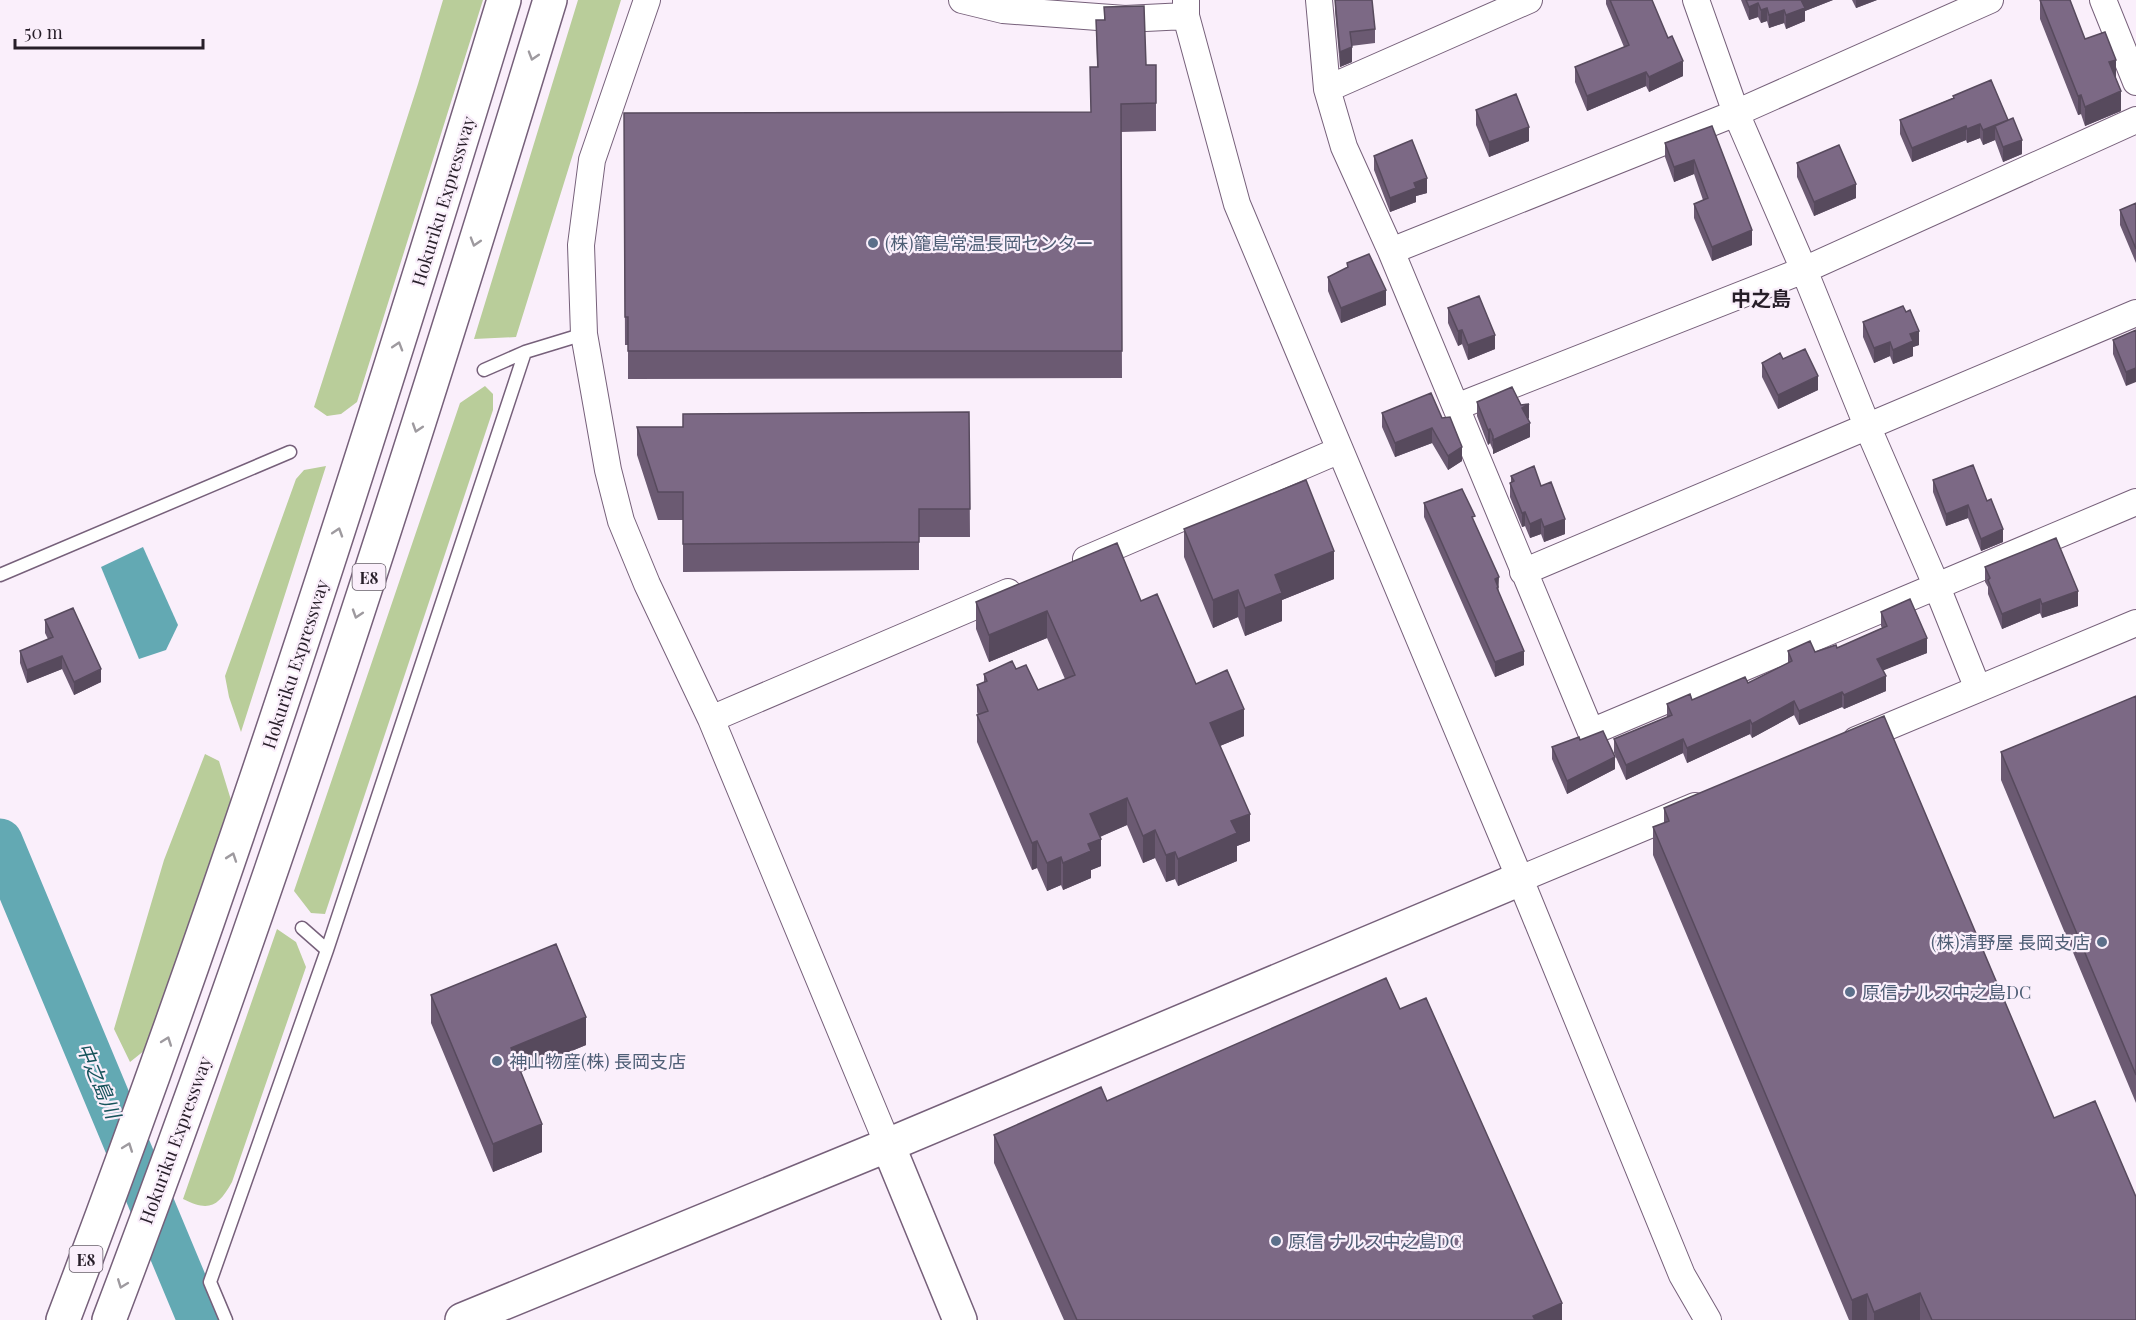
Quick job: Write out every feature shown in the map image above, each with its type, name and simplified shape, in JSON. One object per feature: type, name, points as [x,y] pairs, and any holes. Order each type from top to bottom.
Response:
[{"type":"main road","name":"Hokuriku Expressway","points":[[63,1320],[147,1096],[233,853],[392,367],[504,0]]},
{"type":"main road","name":"Hokuriku Expressway","points":[[109,1320],[267,882],[345,650],[430,388],[550,0]]},
{"type":"main road","points":[[462,1320],[888,1145],[1520,879]]},
{"type":"main road","points":[[888,1145],[960,1320]]},
{"type":"main road","points":[[52,1320],[110,1197]]},
{"type":"street","points":[[647,0],[592,160],[581,245],[584,334],[608,470],[621,521],[647,584],[711,719],[888,1145]]},
{"type":"street","points":[[962,0],[1004,10],[1125,19],[1186,8],[1237,204],[1520,879],[1682,1275],[1708,1320]]},
{"type":"street","points":[[1319,0],[1327,89],[1344,147],[1391,251],[1591,732],[2136,502]]},
{"type":"street","points":[[1327,89],[1529,0]]},
{"type":"street","points":[[1696,0],[1736,113],[1804,270],[1978,689]]},
{"type":"street","points":[[1391,251],[1736,113],[1990,0]]},
{"type":"street","points":[[2103,0],[2136,82]]},
{"type":"street","points":[[1455,407],[1804,270],[2136,120]]},
{"type":"street","points":[[1523,572],[2136,313]]},
{"type":"street","points":[[1069,566],[1340,450]]},
{"type":"street","points":[[711,719],[1025,585]]},
{"type":"street","points":[[1837,748],[2136,623]]},
{"type":"street","points":[[1520,879],[1717,797]]},
{"type":"lane","points":[[484,370],[525,352],[584,334]]},
{"type":"lane","points":[[226,1320],[210,1282],[327,950],[525,352]]},
{"type":"lane","points":[[0,575],[290,452]]},
{"type":"lane","points":[[302,928],[327,950]]},
{"type":"green space","points":[[443,0],[483,0],[357,402],[341,414],[327,416],[314,407]]},
{"type":"green space","points":[[578,0],[621,0],[516,337],[474,339]]},
{"type":"green space","points":[[485,386],[493,394],[493,410],[325,914],[311,913],[294,891],[460,403]]},
{"type":"green space","points":[[326,466],[241,732],[229,697],[225,676],[296,479],[304,470]]},
{"type":"green space","points":[[205,754],[219,761],[231,800],[145,1050],[130,1062],[114,1029],[164,860]]},
{"type":"green space","points":[[277,929],[296,942],[306,967],[232,1182],[222,1197],[212,1205],[192,1203],[183,1199]]},
{"type":"water","points":[[143,547],[178,625],[166,650],[139,659],[101,567]]},
{"type":"building","points":[[1335,0],[1372,0],[1375,29],[1350,32],[1352,47],[1340,52]]},
{"type":"building","points":[[1610,0],[1652,0],[1668,38],[1672,36],[1683,61],[1649,77],[1646,72],[1587,96],[1575,67],[1629,45]]},
{"type":"building","points":[[1746,0],[1801,0],[1805,8],[1786,15],[1784,10],[1769,15],[1767,8],[1761,10],[1758,3],[1749,7]]},
{"type":"building","points":[[2040,0],[2070,0],[2085,39],[2105,32],[2116,60],[2109,62],[2121,91],[2085,107],[2081,95],[2078,96]]},
{"type":"building","name":"(株)籠島常温長岡センター","points":[[1144,6],[1146,65],[1156,65],[1156,103],[1121,104],[1122,351],[628,351],[628,317],[625,317],[624,113],[1091,112],[1090,67],[1098,67],[1096,20],[1105,20],[1104,7]]},
{"type":"building","points":[[1991,80],[2008,120],[1983,130],[1980,124],[1967,129],[1966,126],[1912,148],[1900,120]]},
{"type":"building","points":[[1516,94],[1529,127],[1489,142],[1476,110]]},
{"type":"building","points":[[2013,118],[2022,140],[2003,147],[1995,126]]},
{"type":"building","points":[[1712,126],[1752,230],[1712,247],[1694,204],[1708,198],[1694,160],[1674,167],[1665,143]]},
{"type":"building","points":[[1412,140],[1427,178],[1414,183],[1416,188],[1390,198],[1374,156]]},
{"type":"building","points":[[1839,145],[1856,184],[1814,202],[1797,163]]},
{"type":"building","points":[[2136,203],[2136,249],[2120,210]]},
{"type":"building","points":[[1369,254],[1386,290],[1341,308],[1328,277],[1348,267],[1347,263]]},
{"type":"building","points":[[1479,296],[1495,335],[1468,345],[1462,330],[1458,331],[1448,308]]},
{"type":"building","points":[[1903,306],[1906,312],[1910,310],[1919,331],[1910,334],[1913,341],[1893,350],[1890,342],[1874,348],[1863,322]]},
{"type":"building","points":[[2136,330],[2136,368],[2126,372],[2113,340]]},
{"type":"building","points":[[1805,349],[1818,376],[1778,395],[1762,363],[1780,353],[1783,359]]},
{"type":"building","points":[[1512,387],[1521,405],[1529,404],[1522,408],[1530,423],[1493,440],[1477,402]]},
{"type":"building","points":[[1431,393],[1442,418],[1450,417],[1462,447],[1448,456],[1432,428],[1395,443],[1382,413]]},
{"type":"building","points":[[969,412],[970,509],[919,509],[919,542],[683,544],[683,492],[658,492],[637,427],[683,427],[683,414]]},
{"type":"building","points":[[1973,465],[1987,501],[1991,499],[2003,529],[1981,539],[1968,505],[1946,514],[1933,480]]},
{"type":"building","points":[[1534,466],[1541,486],[1551,482],[1565,519],[1544,527],[1541,519],[1530,524],[1525,512],[1522,513],[1510,483],[1514,481],[1511,476]]},
{"type":"building","points":[[1306,480],[1334,551],[1275,575],[1282,593],[1245,608],[1238,590],[1213,600],[1184,529]]},
{"type":"building","points":[[1462,489],[1499,577],[1495,579],[1497,588],[1524,651],[1495,662],[1424,503]]},
{"type":"building","points":[[2056,538],[2078,591],[2042,604],[2040,599],[2002,614],[1985,567]]},
{"type":"building","points":[[1117,543],[1141,601],[1157,594],[1196,684],[1227,670],[1244,709],[1210,723],[1250,814],[1231,821],[1237,833],[1178,859],[1175,852],[1166,855],[1155,830],[1143,836],[1127,798],[1090,814],[1101,839],[1088,844],[1091,851],[1063,863],[1061,857],[1047,863],[1037,841],[1032,843],[977,715],[988,711],[977,685],[987,681],[984,674],[1012,661],[1016,669],[1026,665],[1038,690],[1075,675],[1047,611],[989,635],[976,602]]},
{"type":"building","points":[[1910,599],[1927,638],[1877,659],[1886,676],[1844,695],[1842,692],[1799,711],[1794,701],[1752,724],[1750,720],[1687,748],[1683,739],[1626,765],[1614,739],[1672,715],[1667,704],[1690,694],[1692,700],[1745,677],[1748,683],[1792,661],[1788,651],[1810,641],[1815,652],[1836,645],[1837,648],[1887,626],[1881,612]]},
{"type":"building","points":[[73,608],[101,669],[74,682],[62,656],[27,670],[20,651],[53,637],[45,620]]},
{"type":"building","name":"(株)清野屋 長岡支店","points":[[2136,696],[2136,1075],[2001,752]]},
{"type":"building","name":"原信ナルス中之島DC","points":[[1884,716],[2054,1118],[2095,1101],[2136,1197],[2136,1320],[1932,1320],[1920,1293],[1874,1312],[1867,1294],[1852,1300],[1653,827],[1669,821],[1664,808]]},
{"type":"building","points":[[1603,731],[1615,757],[1567,781],[1552,747]]},
{"type":"building","name":"神山物産(株) 長岡支店","points":[[556,944],[586,1017],[511,1048],[542,1124],[493,1144],[431,995]]},
{"type":"building","name":"原信 ナルス中之島DC","points":[[1386,978],[1400,1009],[1426,998],[1562,1303],[1533,1316],[1535,1320],[1077,1320],[994,1135],[1101,1087],[1107,1101]]},
{"type":"waterway","name":"中之島川","points":[[0,841],[200,1320]]},
{"type":"place","name":"(株)籠島常温長岡センター","points":[[873,243]]},
{"type":"place","name":"(株)清野屋 長岡支店","points":[[2102,942]]},
{"type":"place","name":"原信ナルス中之島DC","points":[[1850,992]]},
{"type":"place","name":"神山物産(株) 長岡支店","points":[[497,1061]]},
{"type":"place","name":"原信 ナルス中之島DC","points":[[1276,1241]]},
{"type":"district","name":"中之島","points":[[1761,297]]}]
